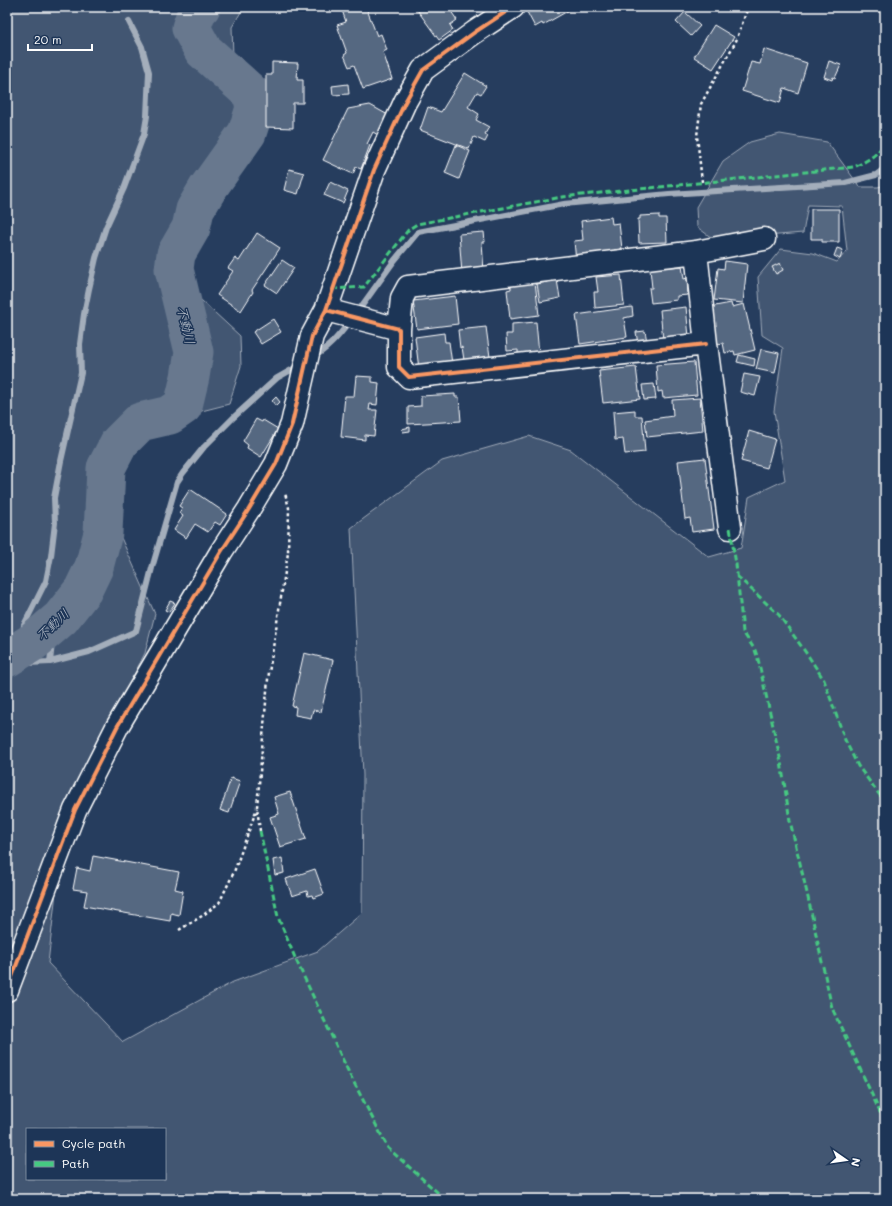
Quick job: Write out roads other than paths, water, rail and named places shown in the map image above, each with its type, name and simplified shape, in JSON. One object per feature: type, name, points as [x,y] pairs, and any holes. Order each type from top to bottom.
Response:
[{"type":"street","points":[[7,990],[75,810],[117,727],[221,552],[276,464],[292,424],[312,336],[326,310],[374,170],[405,102],[423,70],[475,32],[513,7]]},
{"type":"street","points":[[706,344],[409,377],[399,367],[399,329],[402,298],[408,287],[696,252],[764,239]]},
{"type":"street","points":[[696,252],[706,344],[730,528]]},
{"type":"street","points":[[326,310],[399,329]]},
{"type":"waterway","name":"不動川","points":[[7,658],[33,642],[61,618],[83,590],[94,567],[103,533],[106,468],[119,443],[140,422],[170,415],[183,406],[194,352],[174,269],[176,254],[191,228],[195,210],[208,188],[247,133],[255,108],[252,94],[203,50],[191,28],[197,11],[201,7]]},
{"type":"waterway","points":[[129,22],[142,47],[149,72],[147,116],[144,134],[124,188],[106,227],[96,258],[89,289],[80,344],[81,373],[54,498],[55,523],[51,556],[46,581],[24,625],[21,646],[28,663],[50,662],[89,652],[136,631],[152,568],[177,482],[204,447],[234,417],[277,378],[300,365]]},
{"type":"waterway","points":[[356,314],[394,261],[418,232],[564,204],[669,194],[845,183],[876,175],[885,168]]},
{"type":"waterway","points":[[313,357],[324,350],[350,321]]},
{"type":"waterway","points":[[50,662],[54,625]]}]
